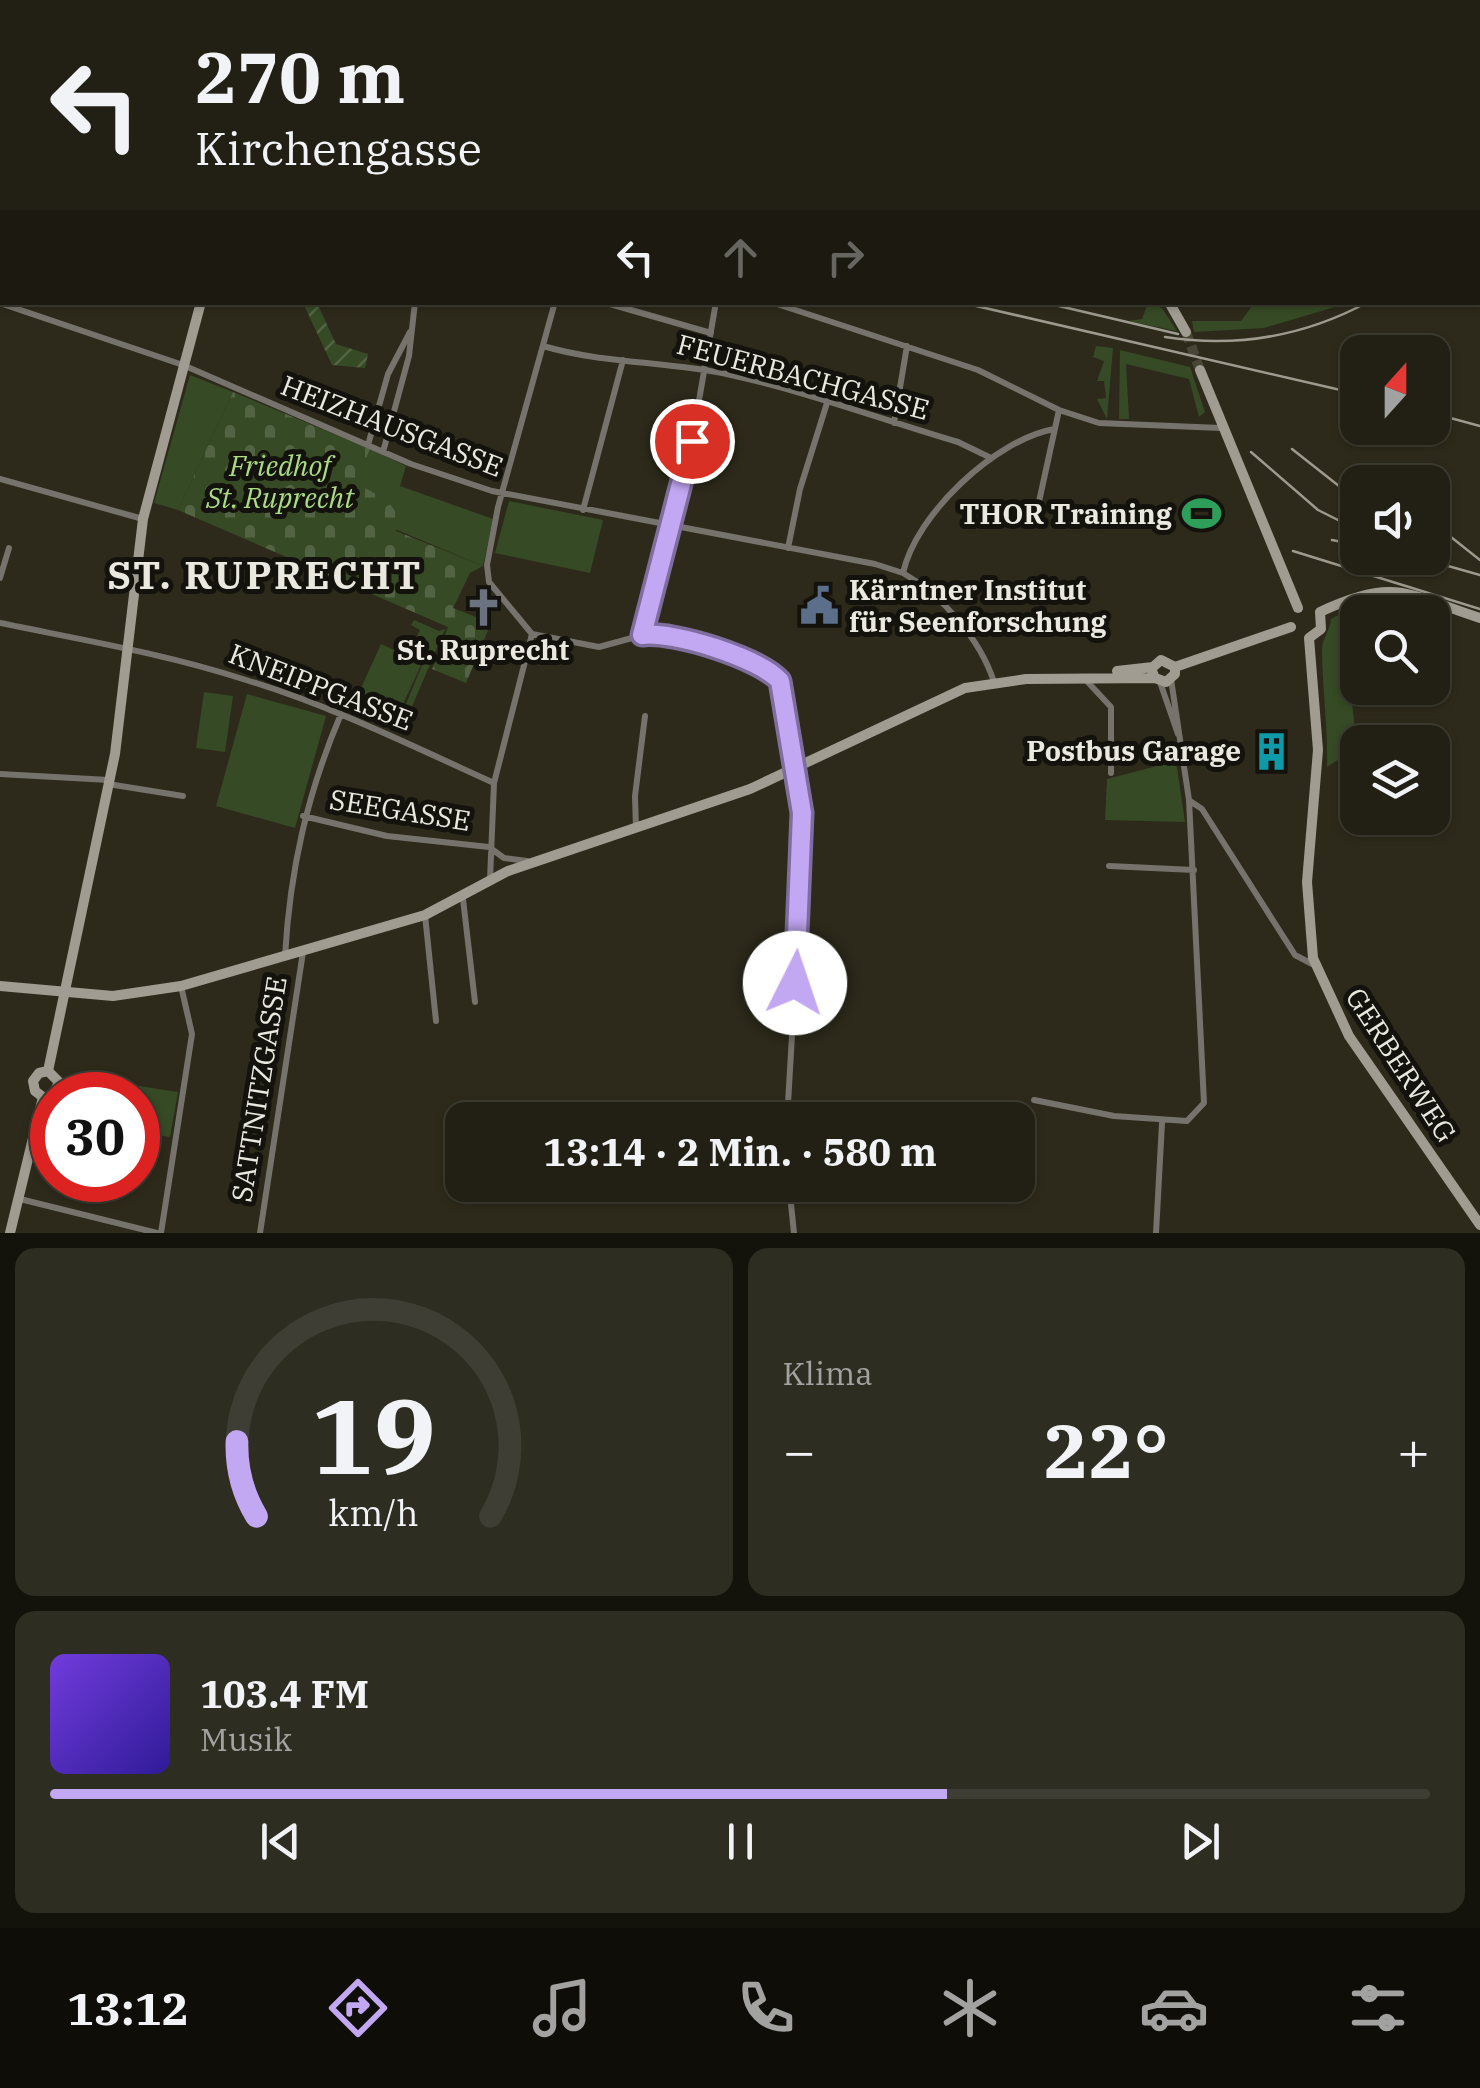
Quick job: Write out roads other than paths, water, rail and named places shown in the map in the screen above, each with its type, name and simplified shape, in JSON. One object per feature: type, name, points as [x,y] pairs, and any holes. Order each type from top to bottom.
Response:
[{"type":"street","name":"HEIZHAUSGASSE","points":[[6,305],[184,365],[383,452],[502,494],[903,573]]},
{"type":"street","points":[[44,1072],[48,1071],[109,782],[143,519],[200,305]]},
{"type":"street","points":[[383,452],[406,370],[415,305]]},
{"type":"street","points":[[553,305],[502,494],[488,566],[489,582],[532,634],[599,647],[642,635],[677,637],[775,675],[783,689],[796,767],[802,867],[787,1102]]},
{"type":"street","points":[[613,305],[711,333]]},
{"type":"street","points":[[642,635],[671,526],[716,305]]},
{"type":"street","points":[[780,305],[1000,379],[1059,410],[1099,424],[1221,428]]},
{"type":"street","points":[[1171,305],[1186,332]]},
{"type":"street","points":[[368,445],[388,374],[411,330]]},
{"type":"street","name":"FEUERBACHGASSE","points":[[543,346],[584,358],[705,370],[958,442],[989,457]]},
{"type":"street","points":[[894,424],[907,346]]},
{"type":"street","points":[[583,510],[623,360]]},
{"type":"street","points":[[1200,370],[1298,608],[1291,627]]},
{"type":"street","points":[[788,548],[800,489],[827,403]]},
{"type":"street","points":[[1035,520],[1059,410]]},
{"type":"street","points":[[994,682],[986,658],[960,623],[903,573],[912,540],[989,457],[1024,436],[1054,429]]},
{"type":"street","points":[[0,479],[143,519]]},
{"type":"street","points":[[0,578],[9,548]]},
{"type":"street","points":[[1320,612],[1361,594],[1386,589],[1480,618]]},
{"type":"street","points":[[1298,608],[1313,607],[1320,612]]},
{"type":"street","points":[[1291,627],[1308,638],[1321,629],[1320,612]]},
{"type":"street","name":"KNEIPPGASSE","points":[[0,624],[243,678],[342,714],[494,783]]},
{"type":"street","points":[[0,986],[113,996],[181,986],[284,958],[426,915],[538,861],[716,802],[965,688],[994,682],[1088,676],[1160,676],[1175,667],[1291,627]]},
{"type":"street","points":[[490,882],[494,783],[532,634]]},
{"type":"street","name":"GERBERWEG","points":[[1308,638],[1318,750],[1307,919],[1316,966],[1349,1036],[1480,1225]]},
{"type":"street","points":[[1034,1100],[1162,1123],[1188,1121],[1204,1103],[1189,800],[1178,735],[1160,676],[1161,660],[1175,667]]},
{"type":"street","points":[[1088,676],[1111,707],[1111,773]]},
{"type":"street","points":[[284,958],[289,890],[303,816],[342,714]]},
{"type":"street","points":[[636,829],[635,796],[645,716]]},
{"type":"street","points":[[0,774],[109,782],[184,796]]},
{"type":"street","points":[[1189,800],[1202,809],[1296,955],[1316,966]]},
{"type":"street","name":"SEEGASSE","points":[[303,816],[387,836],[489,847],[512,860],[538,861]]},
{"type":"street","points":[[1109,866],[1194,870]]},
{"type":"street","points":[[463,899],[474,1002]]},
{"type":"street","points":[[426,915],[436,1021]]},
{"type":"street","name":"SATTNITZGASSE","points":[[260,1233],[304,952]]},
{"type":"street","points":[[18,1199],[159,1233],[192,1034],[181,986]]},
{"type":"street","points":[[1156,1233],[1162,1123]]},
{"type":"street","points":[[10,1233],[30,1160]]},
{"type":"street","points":[[791,1202],[794,1233]]},
{"type":"tunnel","points":[[1186,332],[1200,370]]},
{"type":"railway","points":[[972,305],[1340,390]]},
{"type":"railway","points":[[1055,305],[1178,334]]},
{"type":"railway","points":[[1165,337],[1218,341],[1270,336],[1320,323],[1362,305]]},
{"type":"railway","points":[[1450,418],[1480,426]]},
{"type":"railway","points":[[1292,449],[1340,487]]},
{"type":"railway","points":[[1251,452],[1318,510],[1340,521]]},
{"type":"railway","points":[[1450,536],[1480,560]]},
{"type":"railway","points":[[1332,540],[1340,542]]},
{"type":"railway","points":[[1293,551],[1480,609]]},
{"type":"railway","points":[[1450,566],[1480,575]]},
{"type":"place","name":"THOR Training","points":[[1202,514]]},
{"type":"place","name":"Kärntner Institut für Seenforschung","points":[[819,606]]},
{"type":"place","name":"St. Ruprecht","points":[[483,607]]},
{"type":"place","name":"Postbus Garage","points":[[1271,751]]},
{"type":"district","name":"ST. RUPRECHT","points":[[265,576]]},
{"type":"park label","name":"Friedhof St. Ruprecht","points":[[280,482]]}]
